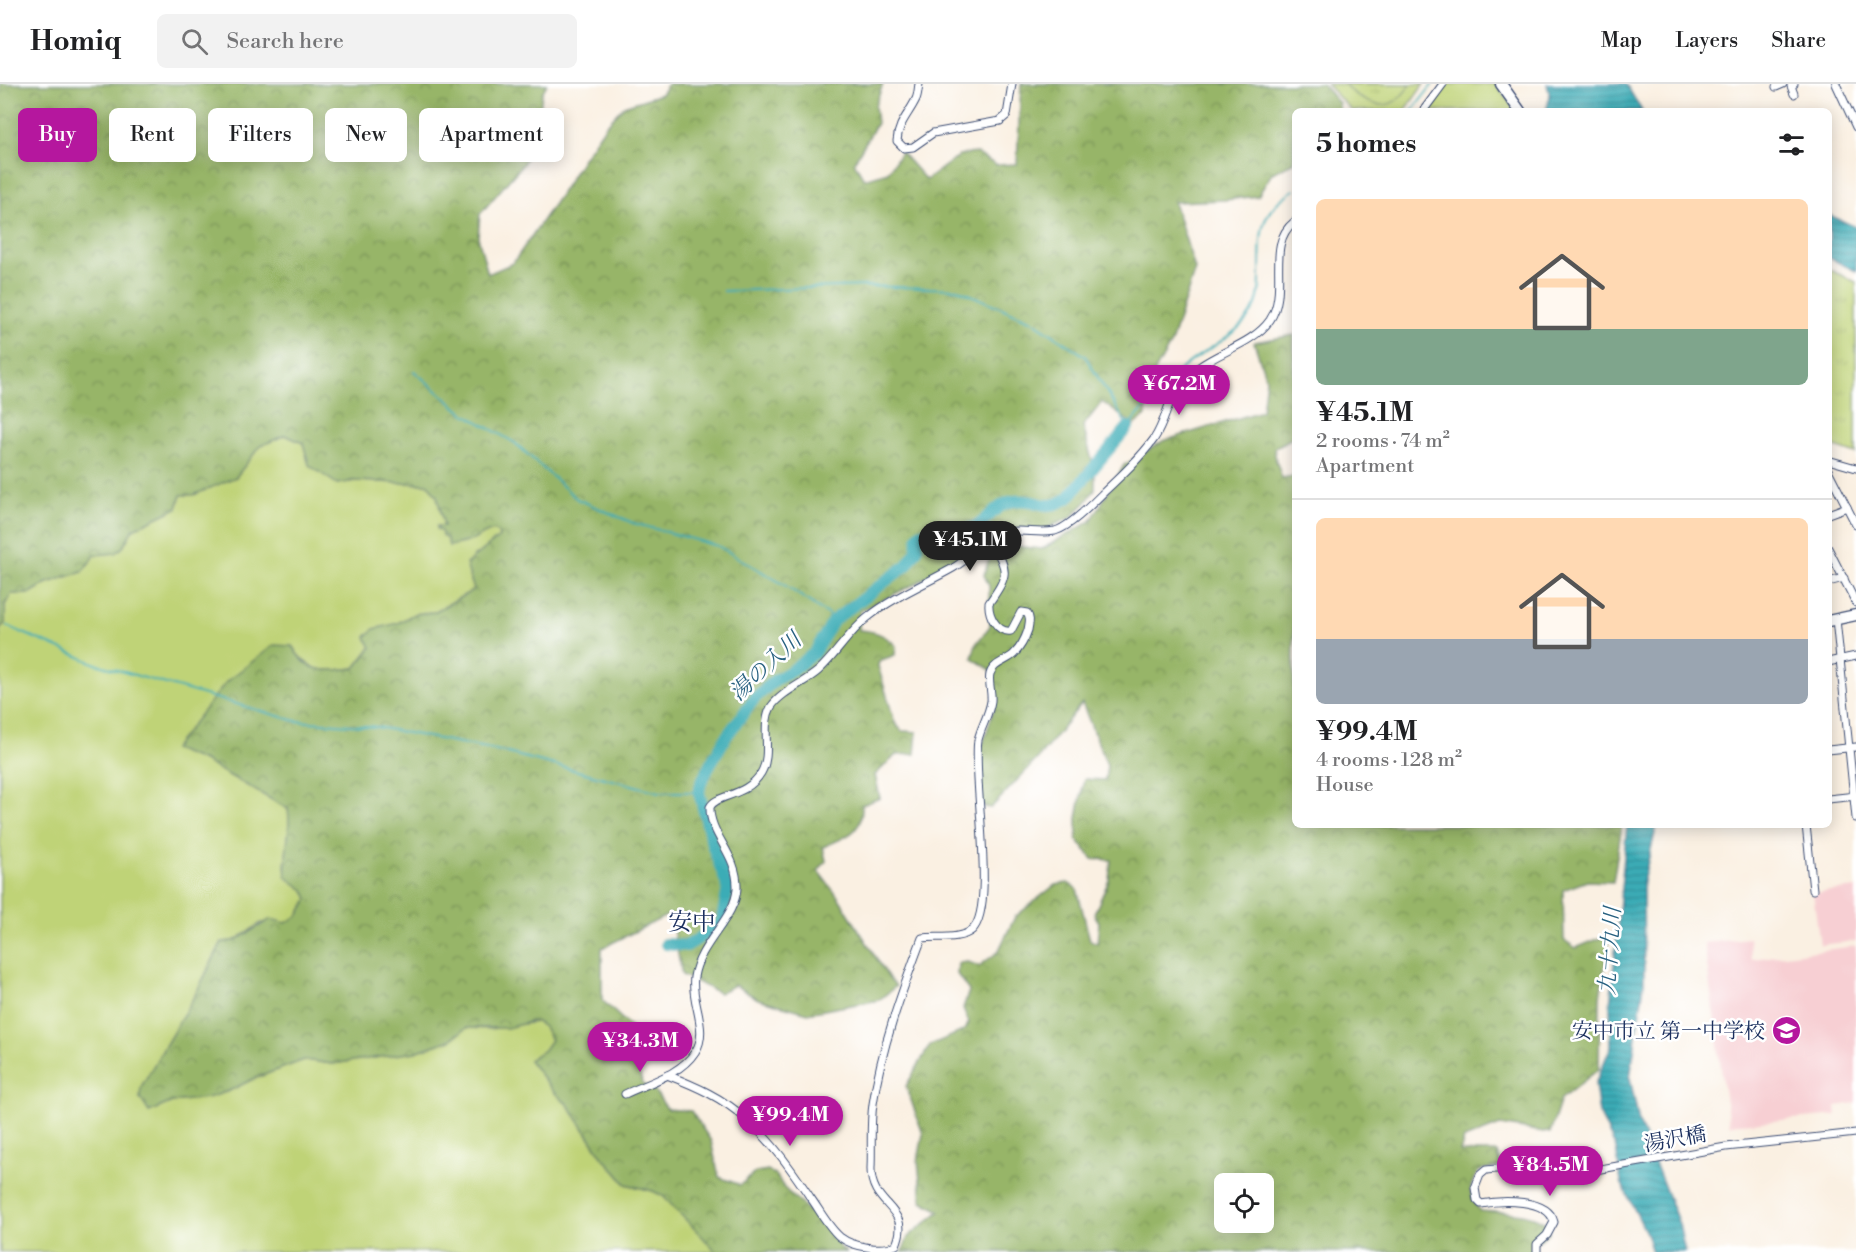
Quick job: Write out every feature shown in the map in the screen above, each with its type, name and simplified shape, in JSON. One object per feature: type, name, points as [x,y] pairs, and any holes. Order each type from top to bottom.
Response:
[{"type":"street","points":[[919,84],[916,99],[901,123],[897,136],[897,141],[904,148],[913,147],[933,133],[1000,121],[1007,115],[1012,84]]},
{"type":"street","points":[[1425,108],[1443,84]]},
{"type":"street","points":[[1501,84],[1518,108]]},
{"type":"street","points":[[1836,84],[1856,127]]},
{"type":"street","points":[[1786,85],[1794,94]]},
{"type":"street","points":[[625,1094],[667,1075],[688,1060],[697,1049],[701,1028],[693,994],[694,975],[702,954],[735,899],[736,876],[732,860],[711,822],[712,802],[748,788],[762,771],[766,752],[766,723],[773,704],[821,668],[859,625],[871,615],[971,557],[991,540],[1009,531],[1058,530],[1125,472],[1154,438],[1161,427],[1174,394],[1189,375],[1209,360],[1262,329],[1270,319],[1278,300],[1279,247],[1281,239],[1292,225]]},
{"type":"street","points":[[1832,461],[1856,468]]},
{"type":"street","points":[[1832,477],[1851,508],[1856,525]]},
{"type":"street","points":[[1832,513],[1851,508]]},
{"type":"street","points":[[667,1075],[689,1083],[723,1101],[753,1125],[790,1167],[841,1237],[865,1248],[889,1249],[896,1245],[900,1231],[899,1218],[880,1198],[873,1186],[872,1117],[877,1084],[895,1016],[922,938],[959,935],[969,932],[976,923],[982,895],[978,739],[990,708],[992,691],[990,674],[996,665],[1018,650],[1027,633],[1030,619],[1027,613],[1021,612],[1011,631],[1008,632],[1000,629],[993,620],[989,611],[989,603],[1000,589],[1005,574],[1002,560],[991,540]]},
{"type":"street","points":[[1832,556],[1856,603]]},
{"type":"street","points":[[1832,581],[1844,579]]},
{"type":"street","points":[[1856,615],[1832,620],[1840,659],[1852,747],[1856,818]]},
{"type":"street","points":[[1832,661],[1856,656]]},
{"type":"street","points":[[1832,750],[1852,747]]},
{"type":"street","points":[[1832,799],[1855,796]]},
{"type":"street","points":[[1806,828],[1813,890]]},
{"type":"street","name":"湯沢橋","points":[[1536,1252],[1537,1244],[1547,1235],[1554,1222],[1552,1215],[1548,1210],[1534,1204],[1499,1202],[1481,1204],[1475,1195],[1475,1188],[1480,1175],[1486,1170],[1506,1168],[1569,1176],[1725,1147],[1856,1133]]},
{"type":"shaded area","points":[[1856,888],[1856,941],[1820,945],[1813,893]]},
{"type":"shaded area","name":"安中市立 第一中学校","points":[[1749,938],[1752,959],[1856,946],[1856,1103],[1836,1106],[1837,1115],[1729,1125],[1704,943]]},
{"type":"green space","points":[[0,84],[547,84],[542,93],[540,108],[419,108],[419,162],[524,162],[480,214],[478,237],[488,274],[513,263],[606,125],[624,106],[661,94],[668,84],[883,84],[875,106],[877,123],[854,162],[864,179],[888,172],[901,152],[926,180],[960,155],[976,153],[996,165],[1017,164],[1021,84],[1322,84],[1339,103],[1339,108],[1292,108],[1292,163],[1272,173],[1258,196],[1174,202],[1195,269],[1171,343],[1149,382],[1146,416],[1134,425],[1102,402],[1083,426],[1095,472],[1095,489],[1087,501],[1070,518],[1039,532],[996,533],[915,584],[860,611],[859,630],[879,634],[896,646],[895,655],[879,661],[878,666],[895,723],[902,731],[917,732],[915,754],[896,755],[875,775],[880,798],[862,805],[860,822],[852,833],[823,847],[826,861],[818,871],[839,898],[896,986],[879,1000],[808,1013],[758,999],[735,985],[719,993],[682,975],[670,914],[602,948],[602,1000],[638,1034],[638,1039],[630,1045],[643,1085],[652,1087],[667,1109],[691,1111],[711,1141],[719,1177],[740,1185],[756,1172],[768,1170],[775,1175],[786,1190],[821,1221],[846,1252],[717,1252],[663,1196],[626,1184],[603,1157],[568,1105],[553,1091],[529,1060],[544,1050],[551,1040],[544,1027],[537,1022],[507,1028],[466,1028],[450,1040],[415,1052],[332,1064],[304,1060],[253,1079],[229,1091],[207,1098],[172,1102],[149,1112],[140,1098],[141,1087],[195,995],[222,942],[234,941],[271,919],[286,923],[298,916],[308,899],[304,890],[286,877],[288,809],[204,761],[173,749],[227,681],[274,645],[292,646],[305,662],[319,669],[355,668],[371,648],[366,637],[374,629],[398,623],[414,614],[434,612],[474,590],[466,564],[499,537],[494,530],[472,540],[449,546],[447,539],[437,529],[437,526],[444,526],[437,496],[428,484],[355,481],[337,484],[309,465],[303,443],[285,435],[260,446],[236,477],[194,495],[181,495],[177,508],[133,529],[123,547],[116,553],[95,555],[82,572],[47,583],[29,594],[11,594],[5,605],[5,624],[0,628]]},
{"type":"green space","points":[[1326,84],[1424,84],[1407,108],[1349,108]]},
{"type":"green space","points":[[1344,84],[1411,84],[1398,99],[1384,105],[1376,105],[1362,99]]},
{"type":"green space","points":[[1445,84],[1496,84],[1514,108],[1428,108]]},
{"type":"green space","points":[[1832,271],[1856,282],[1856,454],[1832,446]]},
{"type":"green space","points":[[1292,335],[1292,438],[1274,448],[1282,478],[1292,476],[1292,828],[1622,828],[1613,882],[1587,881],[1563,890],[1564,940],[1576,948],[1610,934],[1600,997],[1599,1069],[1561,1099],[1550,1133],[1500,1125],[1464,1139],[1460,1152],[1497,1152],[1501,1167],[1479,1171],[1472,1182],[1471,1196],[1480,1211],[1517,1213],[1534,1217],[1549,1226],[1549,1233],[1535,1244],[1531,1252],[902,1252],[908,1237],[940,1211],[922,1201],[918,1161],[923,1134],[906,1086],[930,1045],[963,1031],[969,1023],[963,1008],[969,991],[957,974],[958,963],[968,962],[979,966],[998,952],[1015,917],[1055,885],[1068,883],[1077,889],[1090,940],[1097,943],[1099,922],[1094,914],[1109,880],[1111,860],[1093,859],[1077,840],[1077,818],[1084,779],[1105,780],[1107,765],[1082,703],[1040,756],[991,808],[980,806],[978,759],[998,696],[991,670],[972,658],[976,644],[990,626],[989,586],[984,575],[988,562],[999,547],[1042,549],[1091,521],[1124,465],[1163,441],[1262,411],[1266,379],[1254,342]]},
{"type":"green space","points":[[285,435],[303,443],[310,465],[337,484],[355,481],[428,484],[437,496],[445,527],[437,526],[439,530],[475,539],[483,533],[494,530],[499,533],[499,537],[485,550],[474,556],[469,577],[475,589],[434,612],[414,614],[398,623],[374,630],[371,647],[355,668],[319,669],[305,662],[292,646],[174,749],[204,761],[288,809],[290,820],[285,867],[304,890],[308,899],[298,916],[286,923],[261,923],[234,941],[222,942],[195,995],[141,1087],[149,1112],[172,1102],[207,1098],[229,1091],[253,1079],[304,1060],[332,1064],[415,1052],[450,1040],[466,1028],[490,1029],[537,1022],[544,1027],[551,1040],[544,1050],[529,1060],[553,1091],[568,1105],[603,1157],[626,1184],[663,1196],[717,1252],[0,1252],[0,628],[5,624],[5,605],[11,594],[29,594],[47,583],[82,572],[95,555],[123,547],[133,529],[177,508],[181,495],[236,477],[260,446]]},
{"type":"water","points":[[1547,84],[1626,84],[1640,108],[1547,108],[1550,96]]},
{"type":"water","points":[[1832,216],[1856,227],[1856,271],[1832,259]]},
{"type":"water","points":[[1627,828],[1656,828],[1643,881],[1644,984],[1630,1078],[1639,1122],[1679,1224],[1685,1252],[1652,1252],[1646,1233],[1621,1182],[1616,1148],[1599,1113],[1595,1084],[1611,1046],[1610,1006]]},
{"type":"waterway","name":"湯の入川","points":[[1414,108],[1433,84]]},
{"type":"waterway","points":[[723,291],[865,286],[957,289],[1032,321],[1085,356],[1128,427],[1177,373],[1231,334],[1250,315],[1259,293],[1261,235],[1267,216],[1273,207],[1292,192]]},
{"type":"waterway","points":[[414,371],[463,413],[515,443],[577,499],[633,523],[718,546],[783,584],[836,620]]},
{"type":"waterway","name":"湯の入川","points":[[666,944],[687,946],[721,924],[728,888],[712,844],[699,792],[701,783],[726,737],[755,698],[775,680],[814,653],[834,620],[906,566],[917,550],[918,536],[921,533],[969,529],[1009,502],[1022,500],[1046,505],[1059,503],[1068,498],[1128,427]]},
{"type":"waterway","points":[[7,626],[96,664],[296,721],[377,727],[496,750],[659,792],[699,792]]},
{"type":"place","name":"安中市立 第一中学校","points":[[1786,1031]]},
{"type":"district","name":"安中","points":[[692,922]]},
{"type":"water label","name":"九十九川","points":[[1609,951]]}]
